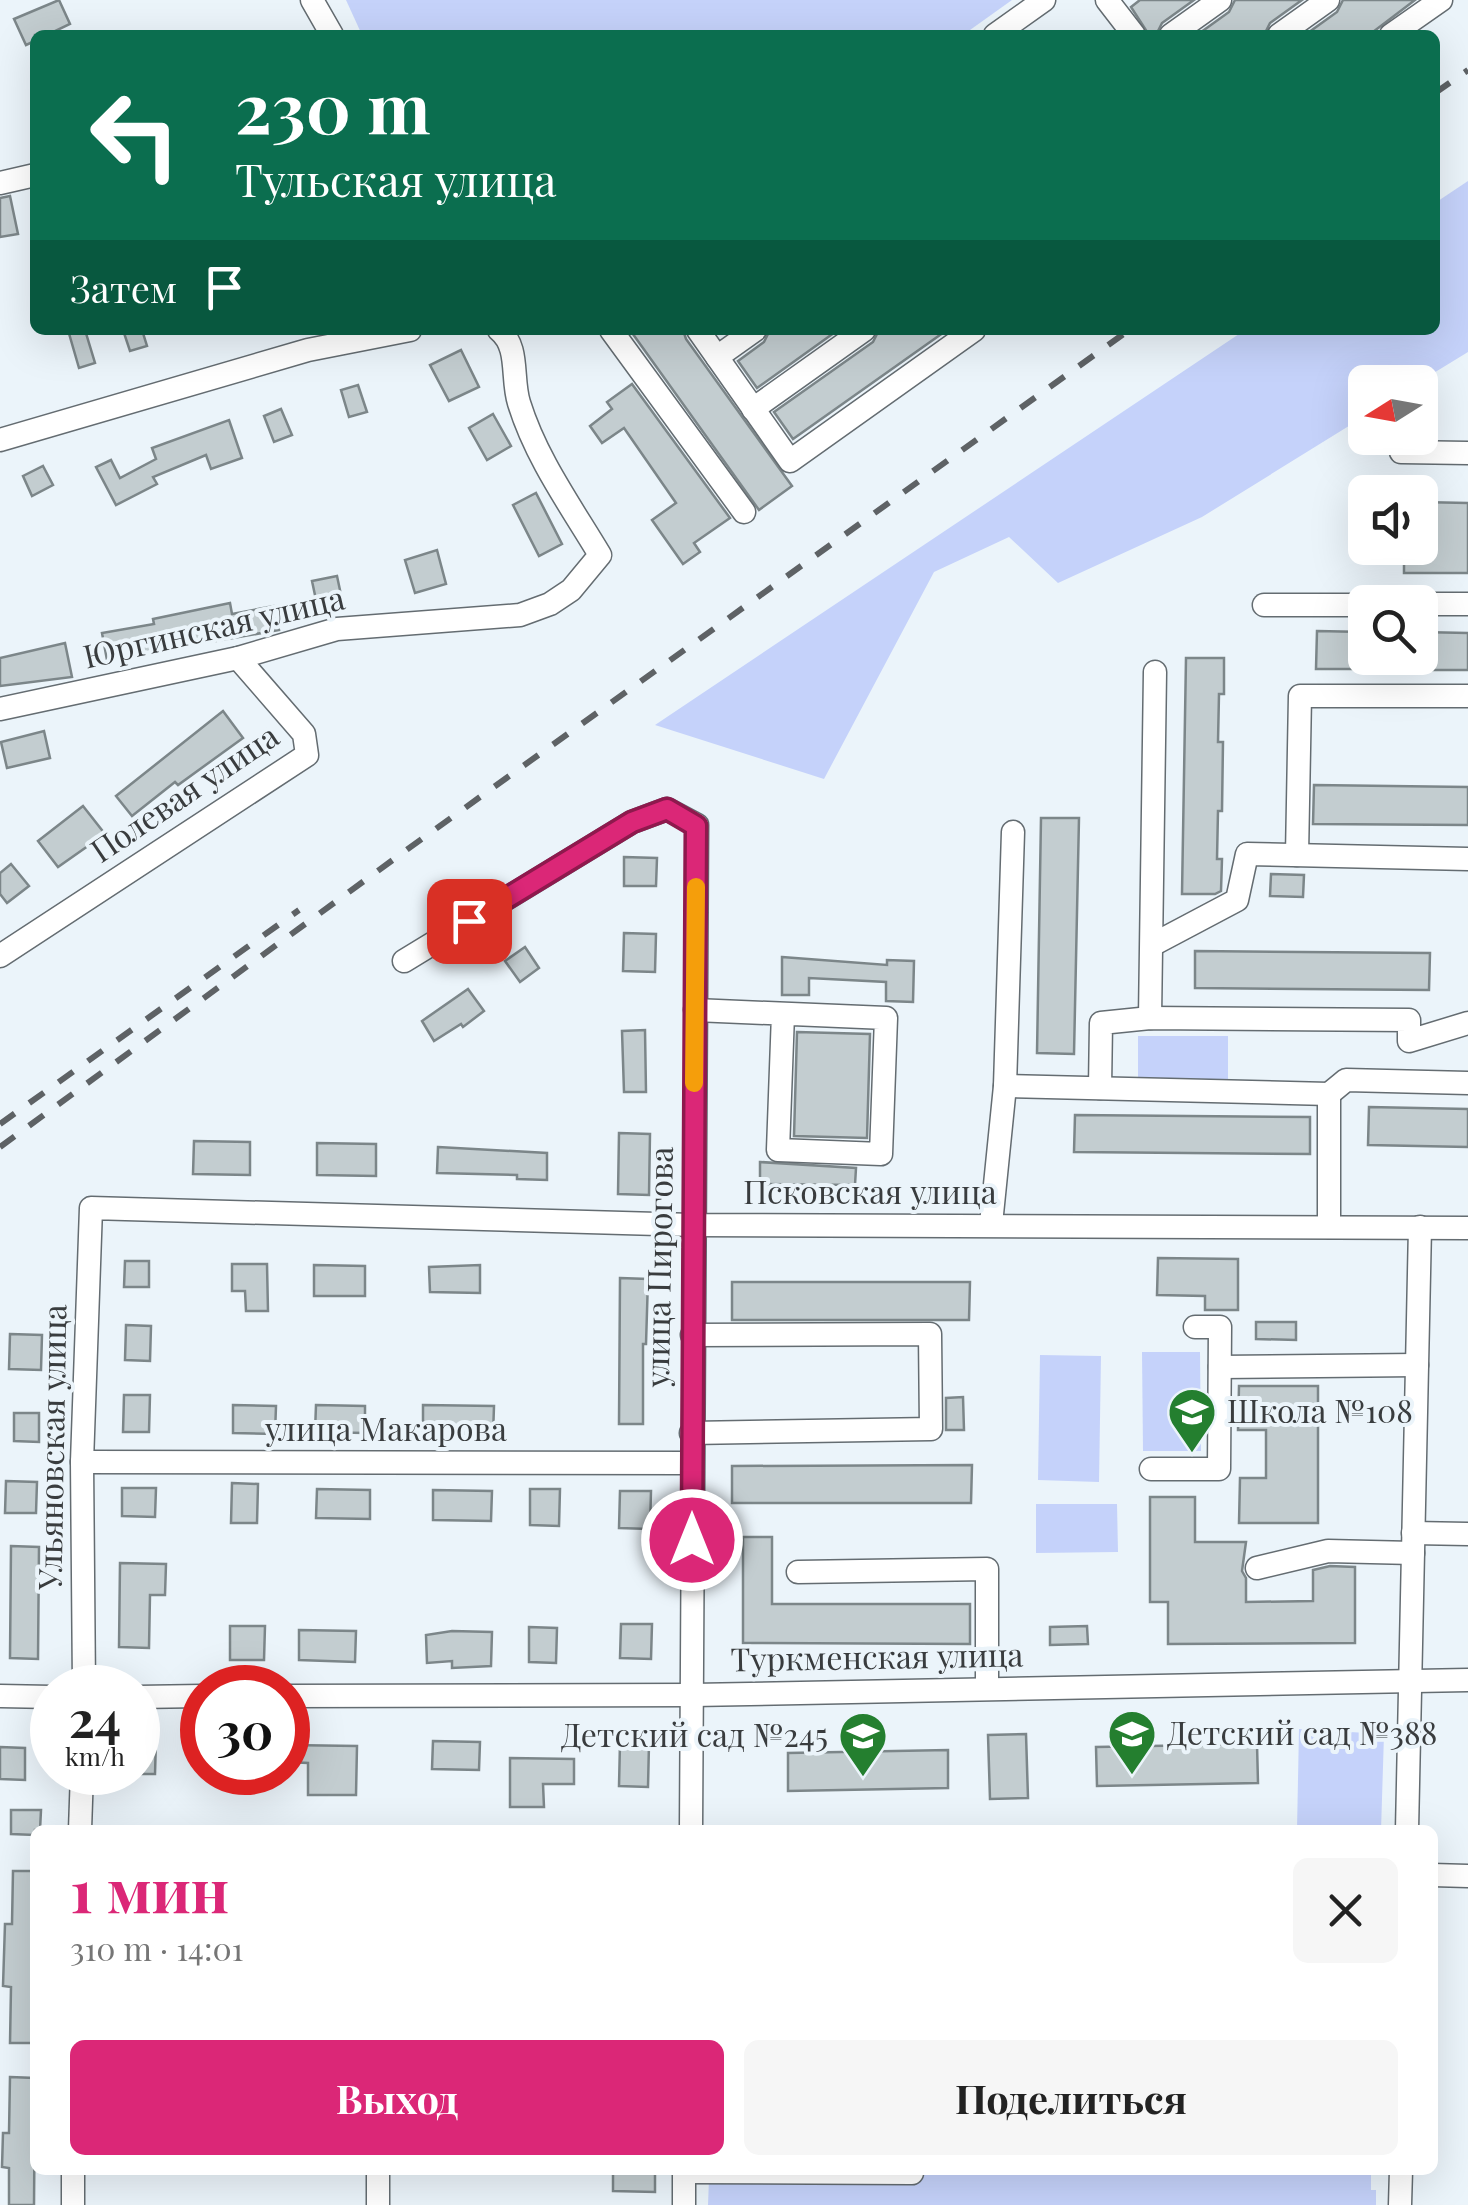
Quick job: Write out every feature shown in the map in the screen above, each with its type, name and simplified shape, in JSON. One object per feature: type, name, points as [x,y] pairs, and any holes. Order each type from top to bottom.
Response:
[{"type":"street","points":[[312,0],[329,30]]},
{"type":"street","points":[[1002,30],[1044,0]]},
{"type":"street","points":[[1107,0],[1130,30]]},
{"type":"street","points":[[1179,30],[1220,0]]},
{"type":"street","points":[[1286,30],[1328,0]]},
{"type":"street","points":[[1398,30],[1440,0]]},
{"type":"street","points":[[0,183],[30,176]]},
{"type":"street","points":[[0,440],[308,350],[384,335]]},
{"type":"street","name":"Юргинская улица","points":[[0,709],[238,658],[337,630],[520,616],[572,590],[600,555],[530,439],[513,384],[512,349],[505,335]]},
{"type":"street","points":[[615,335],[744,512]]},
{"type":"street","points":[[702,335],[790,461],[967,335]]},
{"type":"street","points":[[717,357],[748,335]]},
{"type":"street","points":[[754,409],[857,335]]},
{"type":"street","points":[[1438,453],[1468,453]]},
{"type":"street","points":[[1438,604],[1468,604]]},
{"type":"street","points":[[1264,606],[1348,605]]},
{"type":"street","name":"Полевая улица","points":[[2,951],[306,755],[304,734],[238,658]]},
{"type":"street","points":[[1150,1018],[1156,672]]},
{"type":"street","points":[[1297,856],[1300,696],[1468,696]]},
{"type":"street","name":"улица Пирогова","points":[[404,961],[632,822],[667,809],[696,826],[690,1825]]},
{"type":"street","points":[[991,1224],[1005,1086],[1012,832]]},
{"type":"street","points":[[1152,945],[1237,900],[1247,854],[1468,859]]},
{"type":"street","points":[[695,1010],[886,1018],[880,1154],[778,1150],[783,1014]]},
{"type":"street","points":[[1100,1088],[1101,1023],[1150,1018],[1409,1020],[1409,1082]]},
{"type":"street","points":[[1409,1041],[1468,1022]]},
{"type":"street","points":[[1005,1086],[1329,1094],[1346,1080],[1468,1083]]},
{"type":"street","points":[[1329,1094],[1329,1227]]},
{"type":"street","name":"Псковская улица","points":[[92,1208],[693,1225],[1468,1228]]},
{"type":"street","name":"Ульяновская улица","points":[[84,1665],[82,1462],[92,1208]]},
{"type":"street","points":[[1407,1825],[1420,1228]]},
{"type":"street","points":[[1150,1469],[1218,1468],[1220,1327],[1195,1327]]},
{"type":"street","points":[[691,1433],[931,1429],[930,1334],[692,1335]]},
{"type":"street","points":[[1220,1367],[1417,1366]]},
{"type":"street","name":"улица Макарова","points":[[82,1462],[691,1463]]},
{"type":"street","points":[[1257,1568],[1328,1551],[1468,1534]]},
{"type":"street","points":[[798,1572],[987,1569],[987,1687]]},
{"type":"street","name":"Туркменская улица","points":[[310,1696],[693,1695],[1468,1680]]},
{"type":"street","points":[[0,1696],[30,1696]]},
{"type":"street","points":[[80,1825],[81,1795]]},
{"type":"street","points":[[1438,1875],[1468,1876]]},
{"type":"street","points":[[73,2175],[73,2205]]},
{"type":"street","points":[[378,2175],[378,2205]]},
{"type":"street","points":[[684,2175],[684,2205]]},
{"type":"street","points":[[1400,2205],[1401,2175]]},
{"type":"shaded area","points":[[346,0],[1012,0],[970,30],[360,30]]},
{"type":"shaded area","points":[[1468,181],[1468,352],[1438,370],[1438,365],[1348,365],[1348,427],[1202,517],[1058,583],[1009,537],[934,572],[824,779],[655,725],[1238,335],[1440,335],[1440,200]]},
{"type":"shaded area","points":[[1138,1036],[1228,1036],[1228,1088],[1138,1088]]},
{"type":"shaded area","points":[[1142,1352],[1200,1352],[1201,1451],[1143,1451]]},
{"type":"shaded area","points":[[1040,1355],[1101,1356],[1099,1482],[1038,1480]]},
{"type":"shaded area","points":[[1036,1504],[1117,1504],[1118,1552],[1036,1553]]},
{"type":"shaded area","points":[[1299,1729],[1384,1734],[1381,1825],[1297,1825]]},
{"type":"shaded area","points":[[769,2175],[1371,2175],[1376,2205],[708,2205],[709,2179]]},
{"type":"building","points":[[59,0],[70,24],[57,30],[30,30],[30,43],[26,45],[14,19]]},
{"type":"building","points":[[1140,0],[1194,0],[1162,23],[1158,30],[1146,30],[1131,7]]},
{"type":"building","points":[[1235,0],[1302,0],[1270,23],[1266,30],[1204,30],[1229,12]]},
{"type":"building","points":[[1343,0],[1415,0],[1376,30],[1312,30],[1337,12]]},
{"type":"building","points":[[10,196],[18,234],[0,237],[0,198]]},
{"type":"building","points":[[69,335],[87,335],[95,363],[79,368]]},
{"type":"building","points":[[125,335],[144,335],[147,346],[130,351]]},
{"type":"building","points":[[634,335],[685,335],[792,486],[759,510]]},
{"type":"building","points":[[768,335],[831,335],[757,388],[738,361]]},
{"type":"building","points":[[876,335],[940,335],[793,439],[774,412],[873,342]]},
{"type":"building","points":[[461,350],[479,387],[449,401],[430,365]]},
{"type":"building","points":[[632,384],[730,518],[694,543],[700,552],[683,564],[652,520],[676,503],[624,428],[602,443],[590,426],[612,409],[607,402]]},
{"type":"building","points":[[358,385],[367,412],[349,417],[341,390]]},
{"type":"building","points":[[281,409],[292,435],[274,442],[264,416]]},
{"type":"building","points":[[493,414],[511,446],[487,460],[469,428]]},
{"type":"building","points":[[229,420],[242,458],[211,469],[206,455],[153,477],[157,484],[116,505],[96,467],[111,460],[120,478],[156,459],[152,448]]},
{"type":"building","points":[[43,466],[53,485],[32,496],[23,476]]},
{"type":"building","points":[[536,493],[562,544],[539,556],[513,505]]},
{"type":"building","points":[[1438,502],[1468,503],[1468,573],[1404,573],[1404,565],[1438,565]]},
{"type":"building","points":[[437,550],[446,584],[415,593],[405,560]]},
{"type":"building","points":[[337,576],[344,609],[319,614],[312,581]]},
{"type":"building","points":[[230,603],[232,614],[274,606],[279,630],[107,660],[102,633],[154,624],[153,619]]},
{"type":"building","points":[[1317,631],[1348,632],[1348,669],[1316,669]]},
{"type":"building","points":[[1438,632],[1468,633],[1468,670],[1438,670]]},
{"type":"building","points":[[65,643],[72,677],[0,686],[0,658]]},
{"type":"building","points":[[1186,658],[1224,658],[1218,742],[1223,742],[1217,859],[1222,859],[1221,891],[1215,894],[1182,894]]},
{"type":"building","points":[[223,711],[243,738],[178,785],[175,782],[132,816],[116,796]]},
{"type":"building","points":[[44,731],[50,758],[7,768],[1,742]]},
{"type":"building","points":[[1314,785],[1468,787],[1468,825],[1313,824]]},
{"type":"building","points":[[83,806],[105,834],[58,867],[38,841]]},
{"type":"building","points":[[1041,818],[1079,818],[1074,1054],[1037,1053]]},
{"type":"building","points":[[624,857],[657,858],[656,886],[624,886]]},
{"type":"building","points":[[11,864],[29,886],[7,903],[0,894],[0,873]]},
{"type":"building","points":[[1271,874],[1304,875],[1303,897],[1270,896]]},
{"type":"building","points":[[624,933],[656,934],[655,972],[623,971]]},
{"type":"building","points":[[525,947],[539,968],[520,982],[505,961]]},
{"type":"building","points":[[1195,951],[1430,953],[1429,990],[1195,988]]},
{"type":"building","points":[[782,957],[887,965],[887,960],[914,961],[913,1002],[886,1001],[886,982],[809,978],[809,995],[782,995]]},
{"type":"building","points":[[468,989],[484,1011],[434,1041],[422,1021]]},
{"type":"building","points":[[645,1030],[646,1092],[624,1092],[622,1031]]},
{"type":"building","points":[[797,1032],[870,1034],[867,1138],[794,1136]]},
{"type":"building","points":[[1369,1107],[1468,1109],[1468,1147],[1368,1145]]},
{"type":"building","points":[[1075,1115],[1310,1117],[1310,1154],[1074,1152]]},
{"type":"building","points":[[619,1133],[650,1134],[649,1195],[618,1194]]},
{"type":"building","points":[[194,1141],[250,1142],[250,1175],[193,1174]]},
{"type":"building","points":[[317,1143],[376,1144],[376,1176],[317,1175]]},
{"type":"building","points":[[438,1147],[547,1153],[547,1180],[517,1179],[517,1175],[437,1173]]},
{"type":"building","points":[[760,1162],[856,1168],[855,1185],[760,1184]]},
{"type":"building","points":[[1158,1258],[1238,1259],[1238,1310],[1205,1310],[1205,1296],[1157,1295]]},
{"type":"building","points":[[125,1261],[149,1261],[149,1287],[124,1287]]},
{"type":"building","points":[[232,1264],[267,1264],[268,1311],[246,1311],[245,1291],[232,1291]]},
{"type":"building","points":[[314,1265],[365,1266],[365,1296],[314,1296]]},
{"type":"building","points":[[480,1265],[480,1293],[430,1292],[429,1267]]},
{"type":"building","points":[[620,1278],[648,1279],[643,1424],[619,1424]]},
{"type":"building","points":[[732,1282],[970,1282],[969,1320],[732,1320]]},
{"type":"building","points":[[1256,1322],[1296,1322],[1296,1340],[1256,1339]]},
{"type":"building","points":[[126,1325],[151,1326],[150,1361],[125,1360]]},
{"type":"building","points":[[10,1334],[42,1335],[41,1370],[9,1369]]},
{"type":"building","points":[[1239,1386],[1318,1386],[1318,1523],[1239,1523],[1240,1478],[1266,1478],[1266,1430],[1238,1430]]},
{"type":"building","points":[[124,1395],[150,1395],[149,1432],[123,1432]]},
{"type":"building","points":[[963,1397],[964,1430],[946,1430],[946,1398]]},
{"type":"building","points":[[233,1405],[276,1406],[275,1434],[233,1433]]},
{"type":"building","points":[[316,1405],[365,1406],[365,1433],[315,1432]]},
{"type":"building","points":[[423,1405],[494,1406],[493,1436],[423,1434]]},
{"type":"building","points":[[14,1413],[39,1413],[39,1442],[14,1441]]},
{"type":"building","points":[[972,1465],[971,1503],[732,1503],[732,1466]]},
{"type":"building","points":[[6,1481],[37,1482],[36,1513],[5,1513]]},
{"type":"building","points":[[232,1483],[258,1484],[257,1523],[231,1523]]},
{"type":"building","points":[[122,1488],[156,1488],[155,1517],[122,1516]]},
{"type":"building","points":[[317,1489],[370,1490],[370,1519],[316,1518]]},
{"type":"building","points":[[530,1489],[560,1489],[559,1526],[530,1525]]},
{"type":"building","points":[[433,1490],[492,1491],[491,1521],[433,1520]]},
{"type":"building","points":[[620,1491],[651,1491],[650,1529],[619,1528]]},
{"type":"building","points":[[1150,1497],[1195,1497],[1195,1542],[1246,1542],[1242,1571],[1246,1578],[1246,1602],[1313,1601],[1313,1570],[1355,1567],[1355,1643],[1168,1644],[1168,1602],[1150,1602]]},
{"type":"building","points":[[743,1537],[772,1537],[772,1604],[970,1604],[970,1644],[743,1643]]},
{"type":"building","points":[[11,1546],[39,1547],[38,1659],[10,1658]]},
{"type":"building","points":[[120,1563],[166,1564],[165,1595],[150,1595],[149,1648],[119,1647]]},
{"type":"building","points":[[621,1624],[652,1624],[651,1659],[620,1658]]},
{"type":"building","points":[[230,1626],[265,1626],[264,1660],[230,1660]]},
{"type":"building","points":[[1087,1626],[1088,1644],[1050,1645],[1050,1627]]},
{"type":"building","points":[[529,1627],[557,1628],[556,1663],[529,1662]]},
{"type":"building","points":[[299,1630],[356,1631],[355,1662],[299,1660]]},
{"type":"building","points":[[492,1632],[491,1666],[452,1668],[452,1661],[427,1663],[426,1635]]},
{"type":"building","points":[[1026,1734],[1028,1798],[990,1799],[988,1735]]},
{"type":"building","points":[[433,1741],[480,1742],[479,1770],[432,1769]]},
{"type":"building","points":[[620,1743],[649,1744],[648,1787],[619,1786]]},
{"type":"building","points":[[1257,1744],[1258,1783],[1097,1786],[1096,1747]]},
{"type":"building","points":[[310,1745],[357,1746],[356,1795],[310,1795]]},
{"type":"building","points":[[0,1747],[25,1748],[25,1780],[0,1779]]},
{"type":"building","points":[[948,1750],[948,1788],[788,1791],[788,1753]]},
{"type":"building","points":[[510,1758],[574,1759],[574,1784],[543,1784],[544,1807],[510,1807]]},
{"type":"building","points":[[11,1810],[41,1810],[40,1825],[30,1825],[30,1835],[11,1834]]},
{"type":"building","points":[[13,1871],[30,1871],[30,2043],[10,2043],[11,1987],[3,1986],[5,1924],[12,1924]]},
{"type":"building","points":[[10,2077],[30,2078],[30,2175],[34,2175],[34,2205],[9,2205],[9,2168],[2,2167],[3,2133],[9,2133]]},
{"type":"building","points":[[613,2175],[655,2175],[655,2192],[613,2191]]},
{"type":"railway","points":[[1440,90],[1468,70]]},
{"type":"railway","points":[[0,1147],[1122,335]]},
{"type":"railway","points":[[0,1124],[299,910]]},
{"type":"slow traffic","points":[[694,1083],[696,887]]},
{"type":"place","name":"Школа №108","points":[[1192,1454]]},
{"type":"place","name":"Детский сад №388","points":[[1132,1776]]},
{"type":"place","name":"Детский сад №245","points":[[863,1778]]},
{"type":"route","points":[[469,921],[632,822],[667,809],[696,826],[692,1540]]}]
